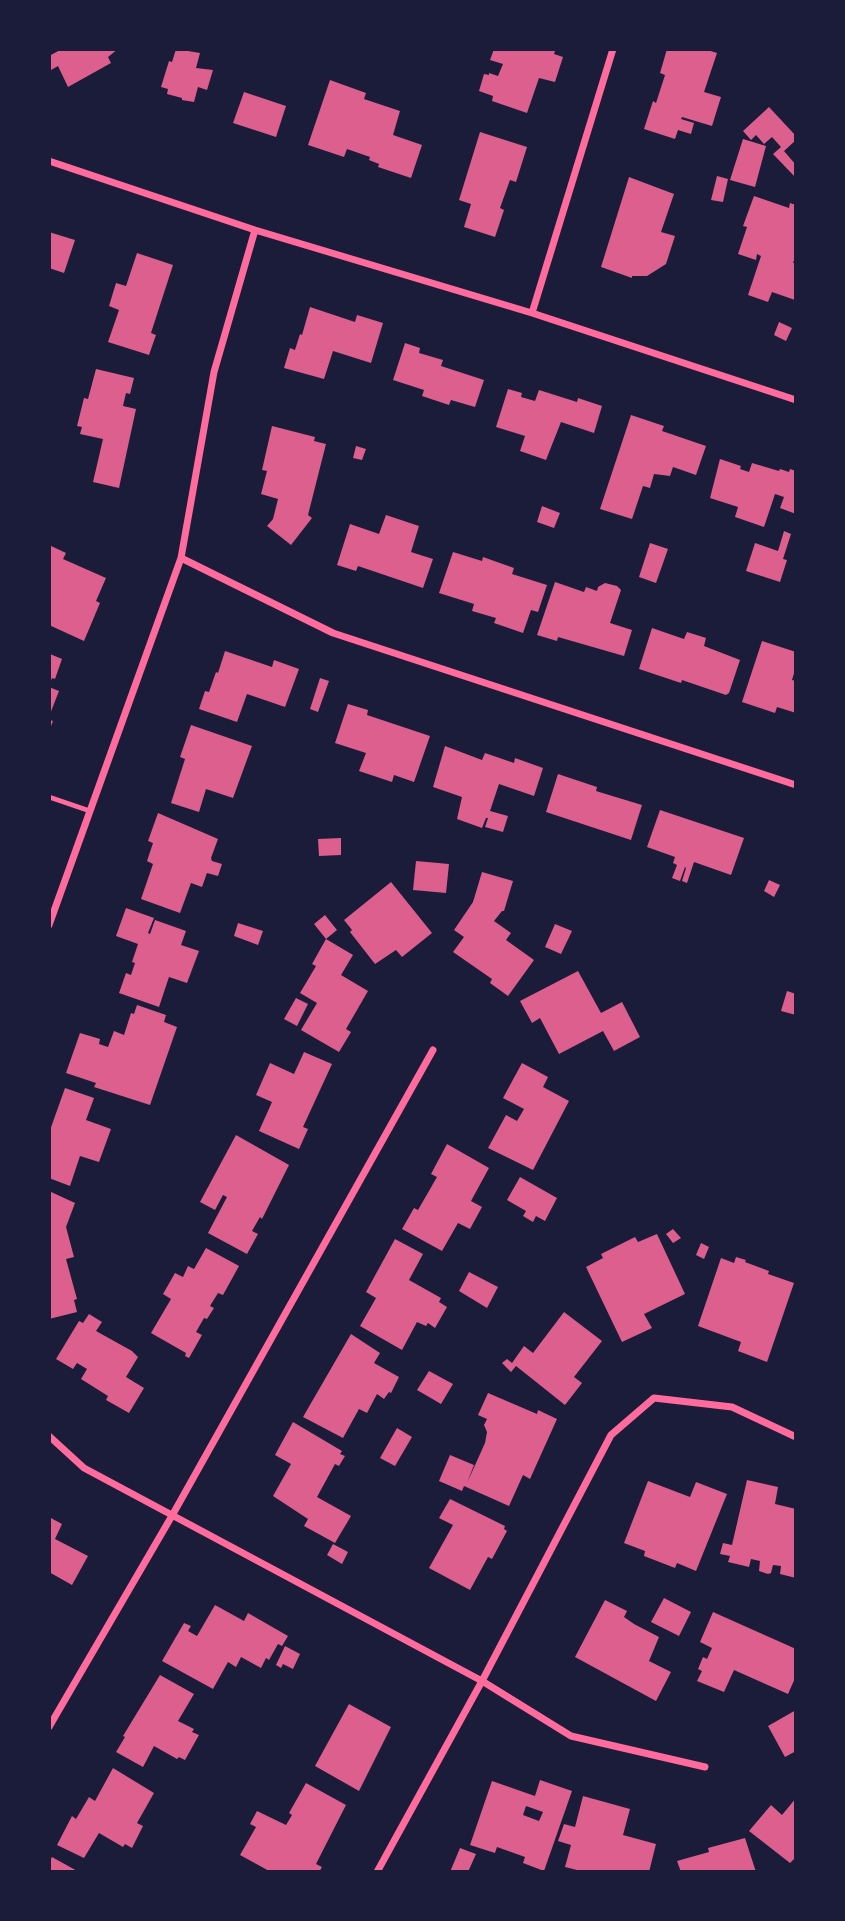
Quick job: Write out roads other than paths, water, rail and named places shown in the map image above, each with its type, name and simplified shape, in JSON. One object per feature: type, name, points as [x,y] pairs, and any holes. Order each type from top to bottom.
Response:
[{"type":"street","points":[[532,313],[613,49]]},
{"type":"street","points":[[49,161],[255,230],[532,313],[796,400]]},
{"type":"street","points":[[49,925],[181,558],[214,372],[255,230]]},
{"type":"street","points":[[181,558],[332,632],[796,785]]},
{"type":"street","points":[[49,1727],[173,1514],[433,1050]]},
{"type":"street","points":[[377,1872],[482,1681],[611,1436],[654,1398],[732,1407],[796,1437]]},
{"type":"street","points":[[49,1436],[84,1468],[482,1681],[571,1736],[705,1767]]},
{"type":"lane","points":[[49,797],[90,811]]}]
